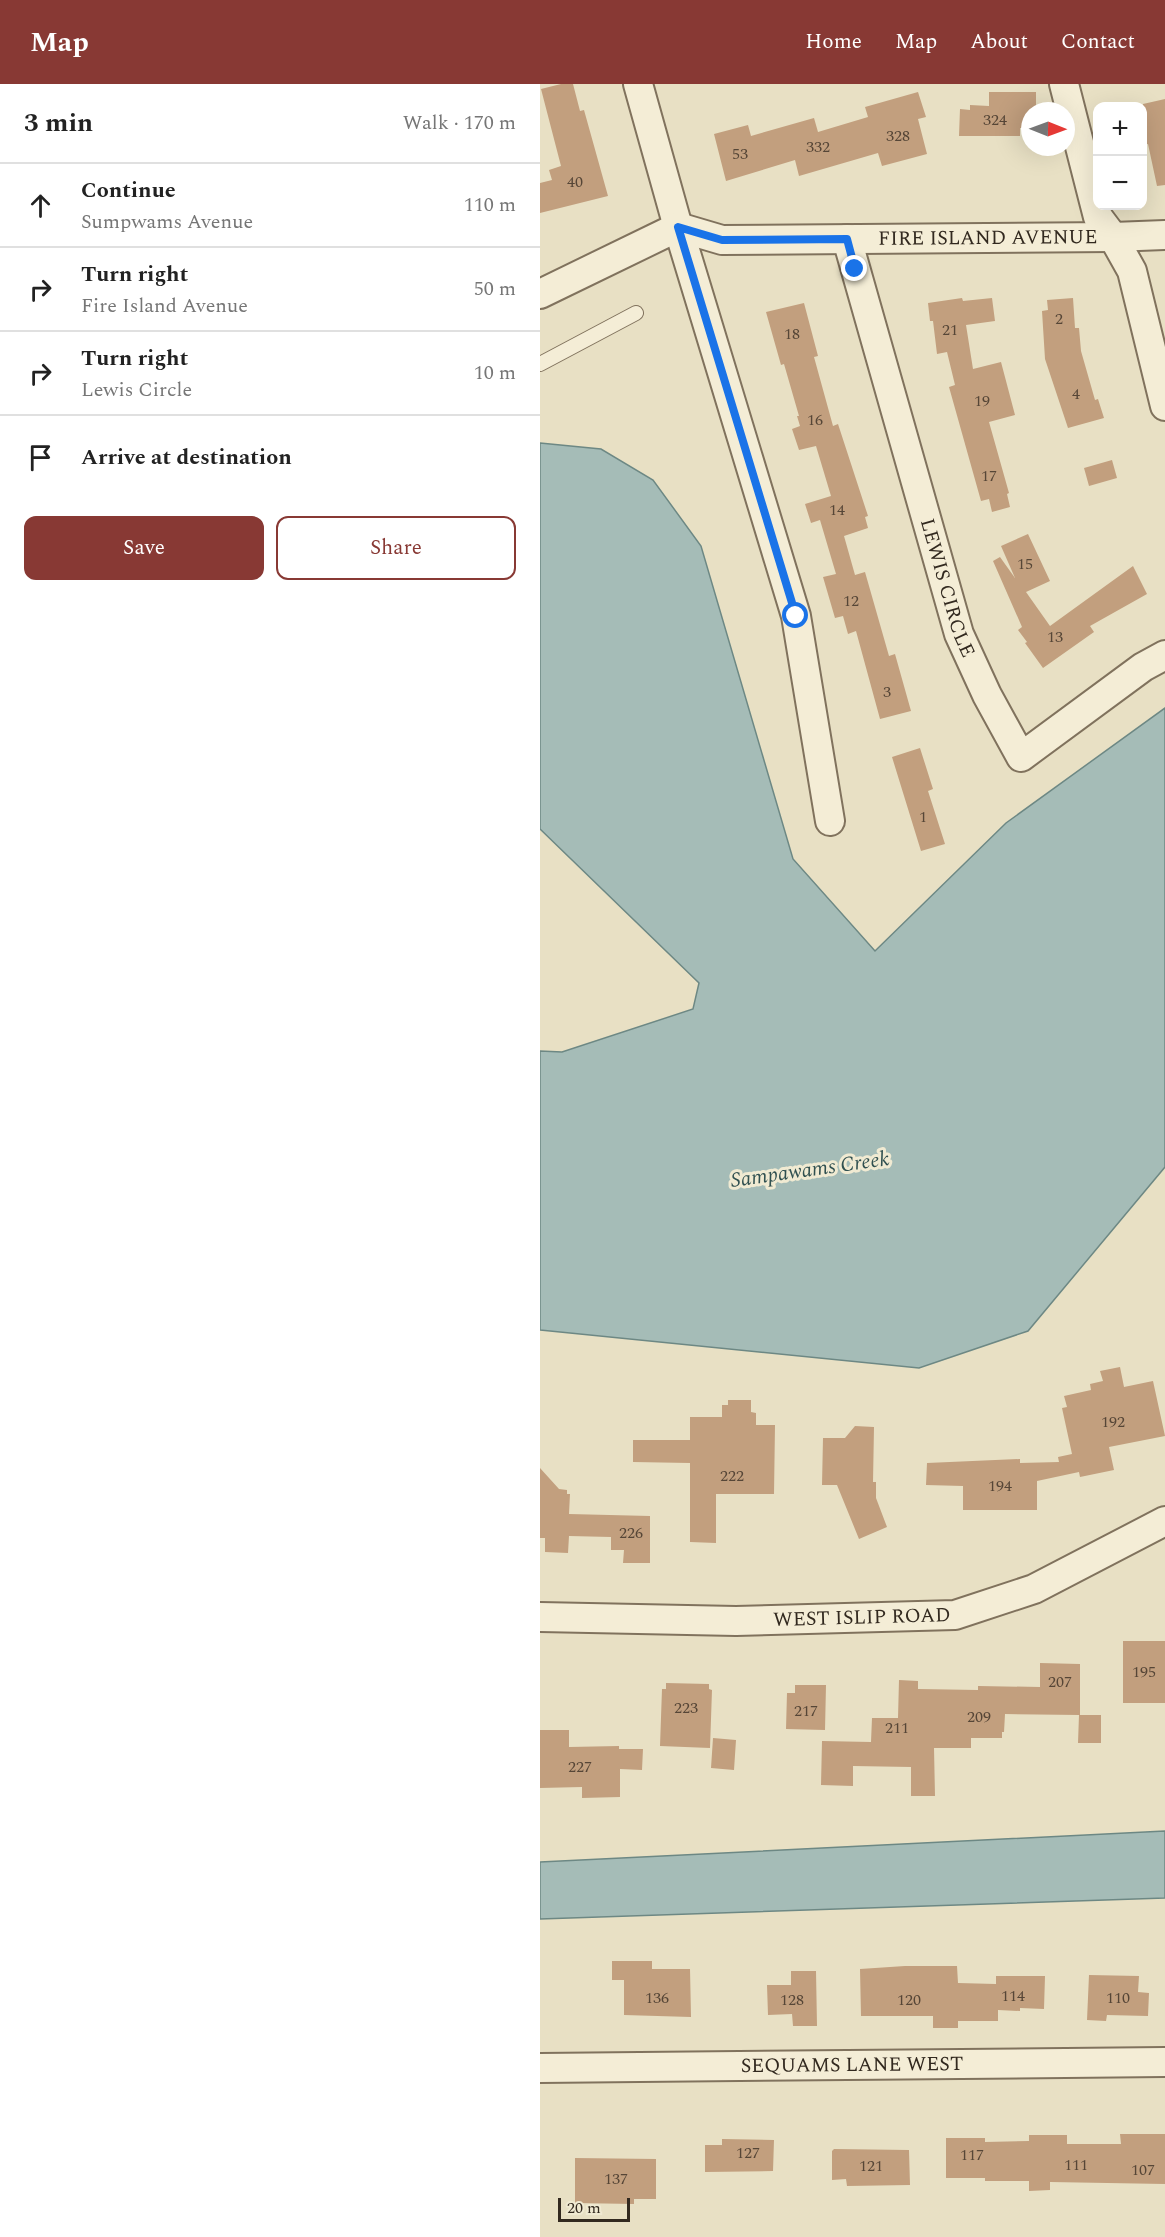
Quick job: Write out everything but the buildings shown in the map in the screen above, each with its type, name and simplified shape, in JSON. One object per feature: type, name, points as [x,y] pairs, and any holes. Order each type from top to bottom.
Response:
[{"type":"street","points":[[638,84],[678,227],[796,616],[830,821]]},
{"type":"street","points":[[1064,84],[1098,217],[1113,237],[1132,271],[1165,405]]},
{"type":"street","points":[[540,294],[678,227]]},
{"type":"street","name":"FIRE ISLAND AVENUE","points":[[678,227],[722,240],[1165,235]]},
{"type":"street","name":"LEWIS CIRCLE","points":[[847,239],[959,634],[987,695],[1021,758],[1143,667],[1165,655]]},
{"type":"street","name":"WEST ISLIP ROAD","points":[[540,1617],[736,1621],[955,1615],[1034,1589],[1165,1521]]},
{"type":"street","name":"SEQUAMS LANE WEST","points":[[540,2068],[1165,2062]]},
{"type":"lane","points":[[540,363],[636,313]]},
{"type":"water","name":"Sampawams Creek","points":[[540,443],[601,449],[653,480],[701,546],[793,859],[875,951],[1006,823],[1165,708],[1165,1167],[1028,1331],[919,1368],[540,1330],[540,1051],[562,1052],[693,1009],[699,983],[540,829]]},
{"type":"water","points":[[1165,1831],[1165,1898],[540,1919],[540,1862]]},
{"type":"route","points":[[796,616],[678,227],[722,240],[847,239],[855,269]]}]
